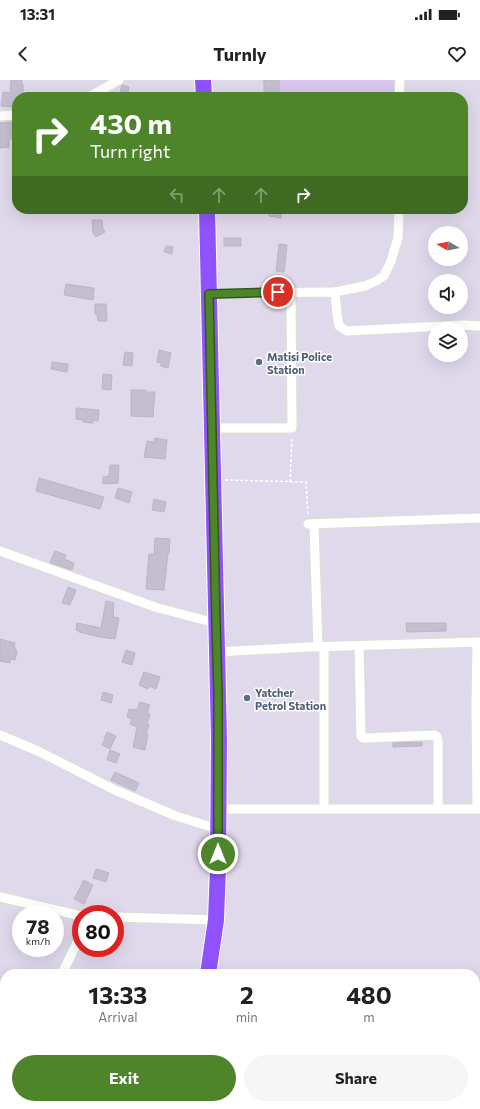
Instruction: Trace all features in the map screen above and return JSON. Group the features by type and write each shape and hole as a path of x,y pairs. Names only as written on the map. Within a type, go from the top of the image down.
{"highway":[{"path":"203,80 204,92"},
{"path":"207,214 218,701 216,920 209,969"}],"street":[{"path":"97,92 120,80"},
{"path":"399,92 400,80"},
{"path":"0,116 12,116"},
{"path":"209,294 335,292 365,286 384,276 398,238 399,214"},
{"path":"212,428 292,428 291,292"},
{"path":"335,292 339,326 347,331 463,325 480,326"},
{"path":"324,809 321,647 311,524 480,518"},
{"path":"0,551 158,608 216,623"},
{"path":"217,652 479,642 476,705 479,809 218,809"},
{"path":"359,646 361,736 366,738 435,735 438,741 438,809"},
{"path":"0,735 38,751 115,790 176,816 218,829"},
{"path":"0,897 72,914"},
{"path":"124,917 216,920"},
{"path":"64,969 72,953"}],"path":[{"path":"290,482 292,428"},
{"path":"213,480 306,482 311,524"}],"shaded area":[{"path":"262,80 397,80 396,92 266,92"}],"building":[{"path":"11,80 22,80 21,84 23,84 23,92 12,92 12,107 1,106 3,92 10,93"},
{"path":"264,80 279,80 279,92 264,92"},
{"path":"122,85 129,87 128,92 120,92"},
{"path":"12,122 12,139 9,139 9,147 0,148 0,123"},
{"path":"269,214 281,214 281,218 269,216"},
{"path":"92,220 102,220 103,229 105,232 96,237 93,233"},
{"path":"224,238 241,238 241,246 224,246"},
{"path":"279,244 287,245 284,272 276,271"},
{"path":"166,246 173,247 172,254 164,252"},
{"path":"66,284 94,288 93,300 64,295"},
{"path":"95,304 106,304 107,321 98,321 97,314 95,314"},
{"path":"159,350 171,353 168,368 161,366 161,363 157,362"},
{"path":"125,352 133,353 132,366 123,365"},
{"path":"52,362 68,364 67,372 51,369"},
{"path":"103,374 112,375 111,390 102,389"},
{"path":"131,390 146,390 146,392 155,392 153,417 131,416"},
{"path":"76,408 99,410 98,421 93,420 93,423 83,422 83,420 76,419"},
{"path":"155,438 167,440 165,459 144,457 147,441 154,442"},
{"path":"110,465 119,465 118,483 103,484 103,477 109,476"},
{"path":"39,478 104,497 100,509 36,491"},
{"path":"118,488 132,492 129,503 115,498"},
{"path":"154,499 166,502 164,512 152,510"},
{"path":"155,538 170,539 164,590 146,589 149,554 154,554"},
{"path":"55,551 66,555 64,559 74,563 72,570 50,563"},
{"path":"68,587 76,590 70,605 62,603"},
{"path":"106,601 114,603 113,617 119,618 115,639 100,637 76,630 77,623 101,628"},
{"path":"406,623 446,623 446,631 407,632"},
{"path":"0,639 15,643 14,648 16,648 15,650 17,651 15,660 11,659 10,663 0,661"},
{"path":"126,650 135,653 132,665 122,662"},
{"path":"144,672 160,677 156,689 149,686 148,689 139,685"},
{"path":"103,692 113,695 111,703 101,700"},
{"path":"140,702 150,705 147,713 150,714 147,724 149,725 146,734 148,734 145,750 133,747 137,727 130,724 132,719 127,717 129,709 137,710"},
{"path":"107,732 116,736 110,749 102,745"},
{"path":"422,742 422,746 393,747 393,743"},
{"path":"110,750 120,754 116,763 107,760"},
{"path":"115,772 139,783 135,791 111,780"},
{"path":"96,869 109,873 106,882 93,878"},
{"path":"84,880 93,885 84,904 74,899"}],"place":[{"name":"Matisi Police Station","path":"259,362"},
{"name":"Yatcher Petrol Station","path":"247,698"}],"route":[{"path":"218,854 218,694 209,294 278,292"}]}
